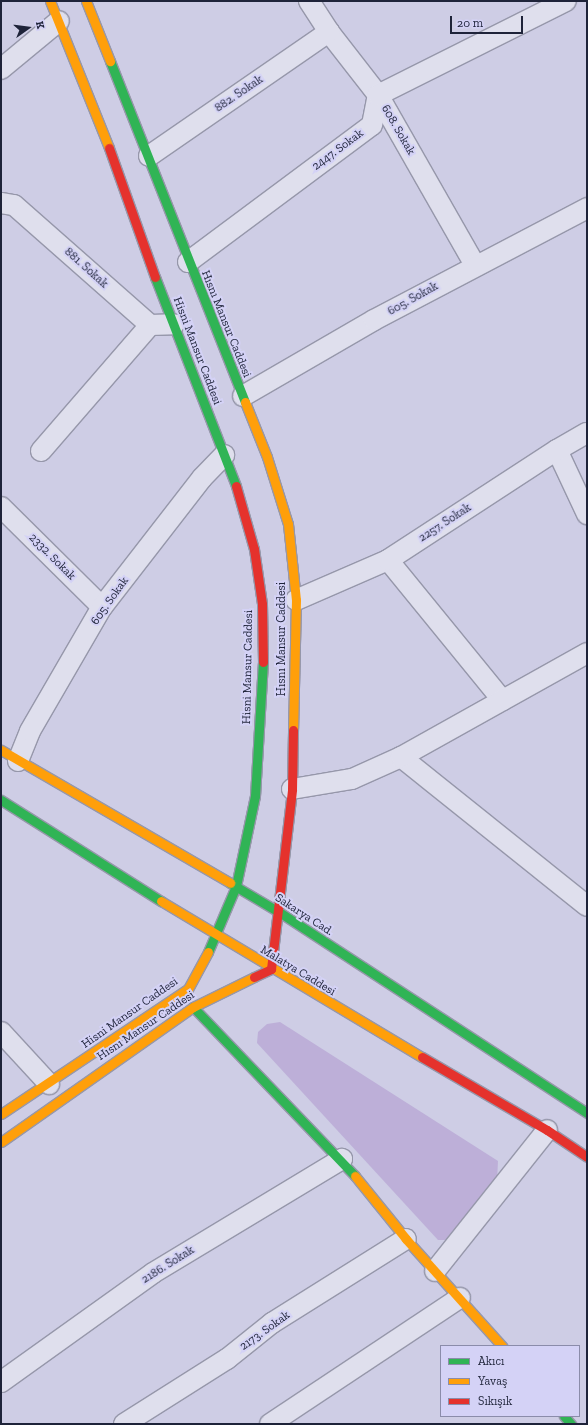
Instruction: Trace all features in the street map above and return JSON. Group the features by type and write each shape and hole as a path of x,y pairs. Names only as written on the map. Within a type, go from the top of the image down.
{"main road":[{"name":"Hisni Mansur Caddesi","path":"1,1114 49,1084 188,989 216,936 236,886 255,796 263,670 262,604 254,549 240,496 174,324 101,124 50,1"},
{"name":"Hısnı Mansur Caddesi","path":"1,1142 193,1007 271,969 279,912 292,789 296,600 288,524 266,457 243,396 188,262 149,156 86,1"},
{"name":"Sakarya Cad.","path":"1,750 279,912 587,1113"},
{"name":"Malatya Caddesi","path":"1,800 216,936 547,1130 587,1157"},
{"path":"193,1007 342,1159 406,1239 501,1345"}],"street":[{"name":"608. Sokak","path":"310,1 329,32 378,95 475,265"},
{"path":"378,95 566,1"},
{"path":"1,70 59,21"},
{"name":"882. Sokak","path":"149,156 329,32"},
{"name":"2447. Sokak","path":"188,262 372,125 378,95"},
{"name":"881. Sokak","path":"1,202 14,204 150,325"},
{"name":"605. Sokak","path":"243,396 475,265 587,208"},
{"path":"41,451 150,325 174,324"},
{"name":"2257. Sokak","path":"296,600 388,560 557,450 587,433"},
{"path":"557,450 587,514"},
{"name":"605. Sokak","path":"18,761 30,731 102,608 202,478 224,455"},
{"name":"2332. Sokak","path":"1,507 102,608"},
{"path":"388,560 502,700"},
{"path":"292,789 352,779 401,757 587,653"},
{"path":"401,757 587,906"},
{"path":"1,1032 49,1084"},
{"path":"435,1271 547,1130"},
{"name":"2186. Sokak","path":"1,1382 153,1273 342,1159"},
{"name":"2173. Sokak","path":"124,1424 227,1359 272,1323 406,1239"},
{"path":"270,1424 460,1298"}],"shaded area":[{"path":"280,1022 498,1161 497,1181 452,1240 438,1240 257,1043 258,1032 267,1024"}],"traffic: fast":[{"path":"110,61 245,402"},
{"path":"155,277 236,486"},
{"path":"208,952 236,886 255,796 263,662"},
{"path":"1,800 161,901"},
{"path":"230,883 279,912 587,1113"},
{"path":"193,1007 355,1176"},
{"path":"565,1417 571,1424"}],"traffic: slow":[{"path":"50,1 109,148"},
{"path":"86,1 110,61"},
{"path":"245,402 267,457 288,524 296,600 293,730"},
{"path":"1,750 230,883"},
{"path":"161,901 422,1057"},
{"path":"1,1114 188,989 208,952"},
{"path":"1,1142 193,1007 254,977"},
{"path":"355,1176 406,1239 501,1345"}],"traffic: jam":[{"path":"109,148 155,277"},
{"path":"236,486 254,549 262,604 263,662"},
{"path":"254,977 271,969 292,789 293,730"},
{"path":"422,1057 547,1130 587,1157"}]}
